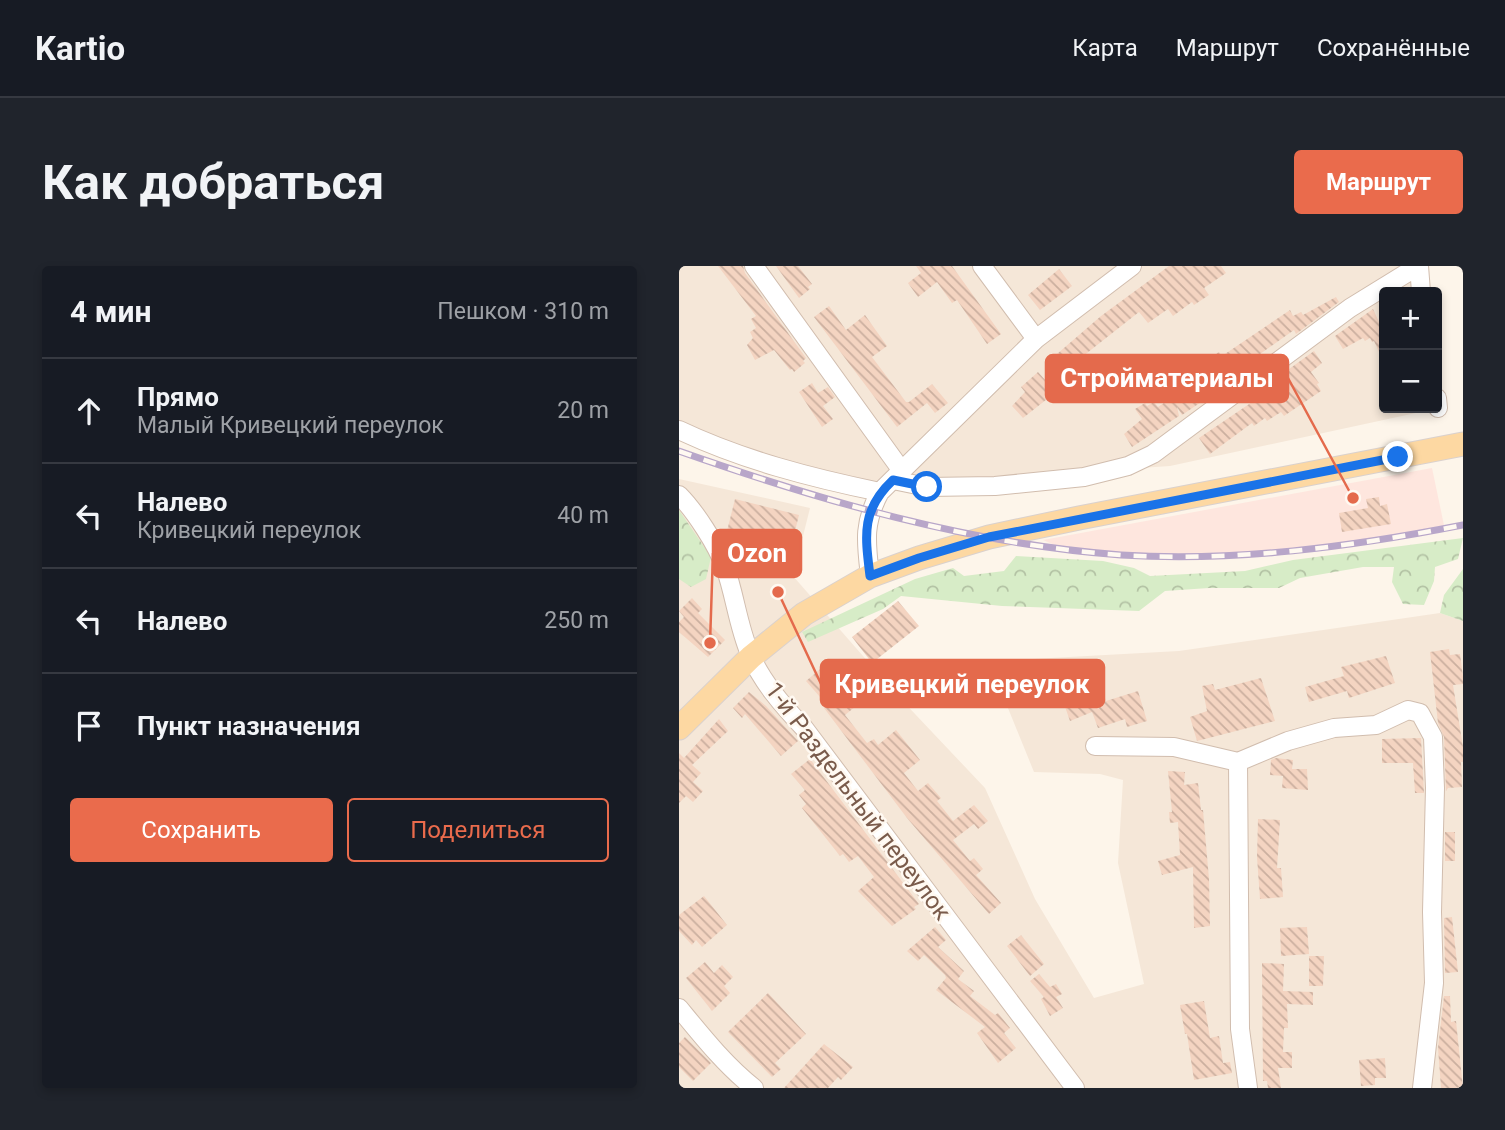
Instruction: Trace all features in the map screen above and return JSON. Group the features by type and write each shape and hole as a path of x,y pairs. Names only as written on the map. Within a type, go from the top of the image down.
{"main road":[{"path":"679,728 751,657 804,614 870,576 919,558 989,537 1463,444"}],"street":[{"path":"754,266 898,476 927,487 995,486 1084,477 1128,466 1153,454 1350,308 1418,266 1420,287"},
{"path":"982,266 1036,339"},
{"path":"870,576 866,525 880,492 1036,339 1132,266"},
{"path":"679,430 710,444 828,482 880,492"},
{"name":"1-й Раздельный переулок","path":"679,495 703,527 725,565 751,657 778,701 804,728 1075,1088"},
{"path":"1095,746 1174,747 1238,762 1288,741 1334,728 1376,725 1408,710 1420,713 1433,737 1435,788 1432,912 1434,983 1422,1088"},
{"path":"1238,762 1240,1029 1248,1088"},
{"path":"679,1008 738,1075 754,1088"}],"shaded area":[{"path":"679,266 1427,266 1429,287 1379,287 1379,413 1416,413 1170,466 894,485 845,478 733,447 679,423"},
{"path":"1432,468 1445,530 1411,537 1313,551 1224,556 1149,555 1059,547 1043,540"},
{"path":"679,479 810,508 793,576 898,696 985,788 1035,899 1094,998 1144,984 1118,863 1123,780 1100,774 1034,772 999,686 1032,659 1179,651 1440,613 1463,621 1463,1088 679,1088"}],"green space":[{"path":"679,510 711,557 706,579 691,587 679,579"},
{"path":"1463,538 1458,559 1435,567 1434,581 1424,605 1403,604 1392,582 1394,567 1363,567 1300,578 1279,588 1165,591 1139,611 1002,606 901,596 883,609 808,642 802,632 915,579 953,568 964,576 1004,571 1016,556 1103,561 1134,568 1150,576 1245,571 1293,560"},
{"path":"1463,569 1463,621 1440,613 1444,595"}],"building":[{"path":"718,266 743,266 745,273 806,358 803,361 805,363 794,372 774,350 755,360 747,345 753,338 750,332 756,328 751,319 756,316"},
{"path":"776,266 798,266 812,284 808,287 810,289 799,298"},
{"path":"916,266 952,266 1001,334 987,344 957,300 952,303 937,282 918,297 908,283 921,273"},
{"path":"1169,266 1221,266 1226,273 1204,288 1209,295 1194,305 1192,302 1173,316 1168,309 1148,323 1139,312 1068,368 1057,354 1101,316"},
{"path":"1059,269 1072,286 1040,310 1028,295"},
{"path":"1336,297 1339,302 1296,334 1294,330 1253,359 1256,363 1228,384 1182,415 1177,407 1179,416 1132,447 1124,434 1142,419 1135,409 1145,403 1147,406 1154,402 1158,407 1192,384 1188,380 1213,362 1210,358 1219,352 1222,356 1290,310 1293,316 1301,312 1303,315"},
{"path":"829,306 846,330 865,315 887,346 872,357 906,402 932,384 948,403 935,413 927,403 897,427 814,317"},
{"path":"1373,309 1379,322 1379,352 1370,338 1365,341 1363,338 1343,349 1335,336"},
{"path":"1314,351 1322,363 1311,372 1321,391 1284,416 1281,412 1254,426 1252,423 1210,454 1199,438 1289,377 1285,372"},
{"path":"1038,372 1056,392 1023,418 1012,406 1025,392 1021,387"},
{"path":"812,383 818,393 828,387 835,397 823,406 833,419 822,427 799,392"},
{"path":"1379,497 1380,506 1387,504 1391,524 1342,532 1339,513 1368,508 1366,499"},
{"path":"735,499 799,515 790,551 726,535"},
{"path":"692,598 702,609 698,613 725,640 708,657 679,632 679,622 684,617 679,611"},
{"path":"898,601 919,626 872,663 852,637"},
{"path":"1449,649 1450,655 1460,654 1463,677 1463,684 1453,685 1463,762 1462,787 1448,788 1446,791 1444,737 1438,723 1430,652"},
{"path":"1386,656 1395,683 1349,698 1347,691 1309,702 1305,687 1344,676 1341,667"},
{"path":"825,665 844,687 861,672 877,689 845,715 867,743 874,739 878,745 896,730 920,760 904,773 918,791 928,783 941,798 937,801 953,821 974,805 988,821 978,829 974,824 953,840 970,861 974,858 983,869 976,875 1001,903 989,914 907,818 824,708 827,705 806,681"},
{"path":"1261,678 1275,721 1197,741 1190,717 1207,711 1202,686 1213,684 1215,690"},
{"path":"1092,690 1094,695 1103,693 1106,701 1138,691 1147,721 1127,727 1125,719 1098,728 1092,712 1070,721 1063,701"},
{"path":"749,692 766,706 798,741 781,756 745,714 742,718 733,708"},
{"path":"719,719 728,731 692,765 701,773 693,782 703,791 693,802 686,796 679,803 679,753 684,758"},
{"path":"1421,738 1424,793 1415,793 1413,763 1382,763 1382,739"},
{"path":"810,759 919,904 892,926 858,891 874,877 858,856 849,862 843,854 840,856 802,808 806,804 799,795 805,790 791,774"},
{"path":"1271,760 1293,760 1292,769 1307,769 1308,790 1282,788 1283,776 1270,775"},
{"path":"1168,771 1185,772 1184,785 1198,783 1209,879 1210,926 1194,928 1193,867 1162,875 1158,861 1180,855 1178,822 1170,823 1169,812 1172,812"},
{"path":"1258,819 1280,820 1277,868 1281,868 1283,897 1260,899"},
{"path":"1445,832 1455,832 1455,861 1445,861"},
{"path":"704,896 727,925 702,947 696,940 692,945 679,931 679,915"},
{"path":"1452,917 1458,972 1445,973 1444,918"},
{"path":"935,927 946,940 938,947 964,971 958,979 974,991 970,996 995,1015 998,1013 1010,1028 1004,1033 1016,1048 998,1063 977,1033 985,1027 936,990 946,978 945,975 924,955 918,961 907,951"},
{"path":"1307,927 1309,954 1281,956 1280,928"},
{"path":"1021,935 1044,964 1030,976 1007,946"},
{"path":"1309,956 1324,956 1323,986 1309,986"},
{"path":"705,962 714,973 722,965 733,977 724,986 730,993 712,1011 686,978"},
{"path":"1262,963 1284,964 1283,991 1313,992 1313,1005 1287,1004 1288,1028 1284,1028 1283,1052 1292,1052 1292,1068 1278,1068 1281,1088 1268,1088 1267,1081 1263,1081"},
{"path":"1039,974 1050,987 1056,984 1062,994 1056,997 1063,1008 1050,1016 1041,999 1044,997 1030,981"},
{"path":"768,993 806,1034 775,1063 781,1069 772,1077 728,1032"},
{"path":"1444,996 1450,996 1451,1022 1456,1021 1463,1088 1441,1088 1438,1048"},
{"path":"1204,1001 1210,1038 1219,1036 1223,1063 1230,1062 1232,1073 1194,1080 1180,1005"},
{"path":"685,1037 711,1063 693,1081 679,1067 679,1043"},
{"path":"824,1044 853,1067 841,1080 838,1077 828,1088 784,1088"},
{"path":"1385,1058 1386,1078 1375,1078 1375,1085 1361,1086 1359,1060"}],"railway":[{"path":"679,451 787,487 897,518 1008,541 1121,555 1164,557 1293,551 1463,525"}],"place":[{"name":"Стройматериалы","path":"1353,498"},
{"name":"Кривецкий переулок","path":"778,592"},
{"name":"Ozon","path":"710,643"}],"route":[{"path":"927,487 893,480 880,492 866,525 870,576 989,537 1398,457"}]}
